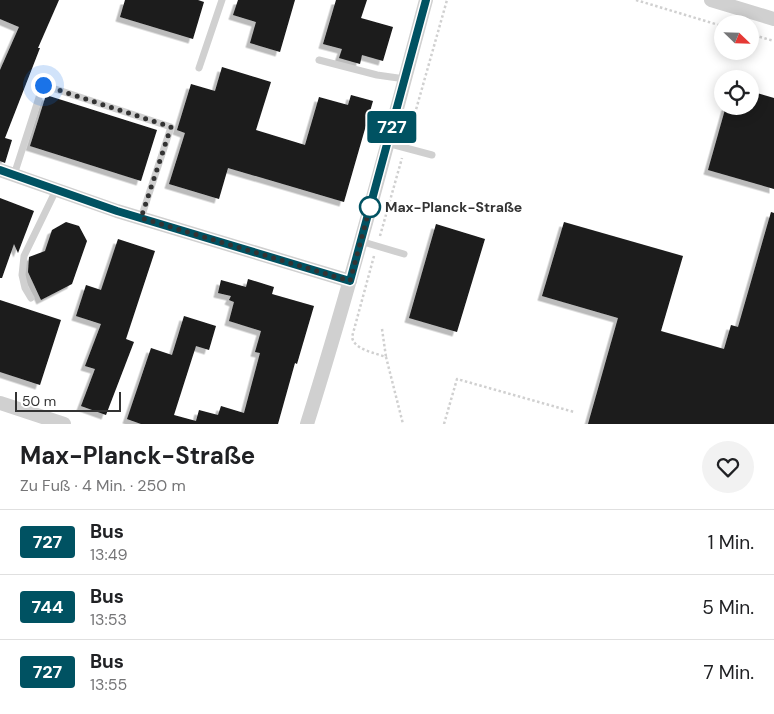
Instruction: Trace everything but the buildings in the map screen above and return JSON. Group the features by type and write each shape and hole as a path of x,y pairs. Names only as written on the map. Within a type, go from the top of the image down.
{"street":[{"path":"307,424 350,281 426,0"},
{"path":"711,0 774,20"},
{"path":"0,170 141,218 350,281"},
{"path":"0,403 64,424"}],"lane":[{"path":"199,68 222,0"},
{"path":"320,60 377,75 405,79"},
{"path":"14,175 43,85 171,127 141,218"},
{"path":"387,143 432,155"},
{"path":"31,298 25,288 22,275 24,256 56,190"},
{"path":"360,241 404,254"}],"path":[{"path":"386,357 357,346 352,342 352,337 447,0"},
{"path":"636,0 714,24"},
{"path":"759,37 774,41"},
{"path":"382,329 386,357 402,424"},
{"path":"444,424 457,379 574,412"}],"bus line":[{"name":"727","path":"0,170 117,211 350,281 426,0"}],"place":[{"name":"Max-Planck-Straße","path":"370,207"}],"route":[{"path":"43,85 171,127 141,218 350,281 371,203 370,207"}]}
